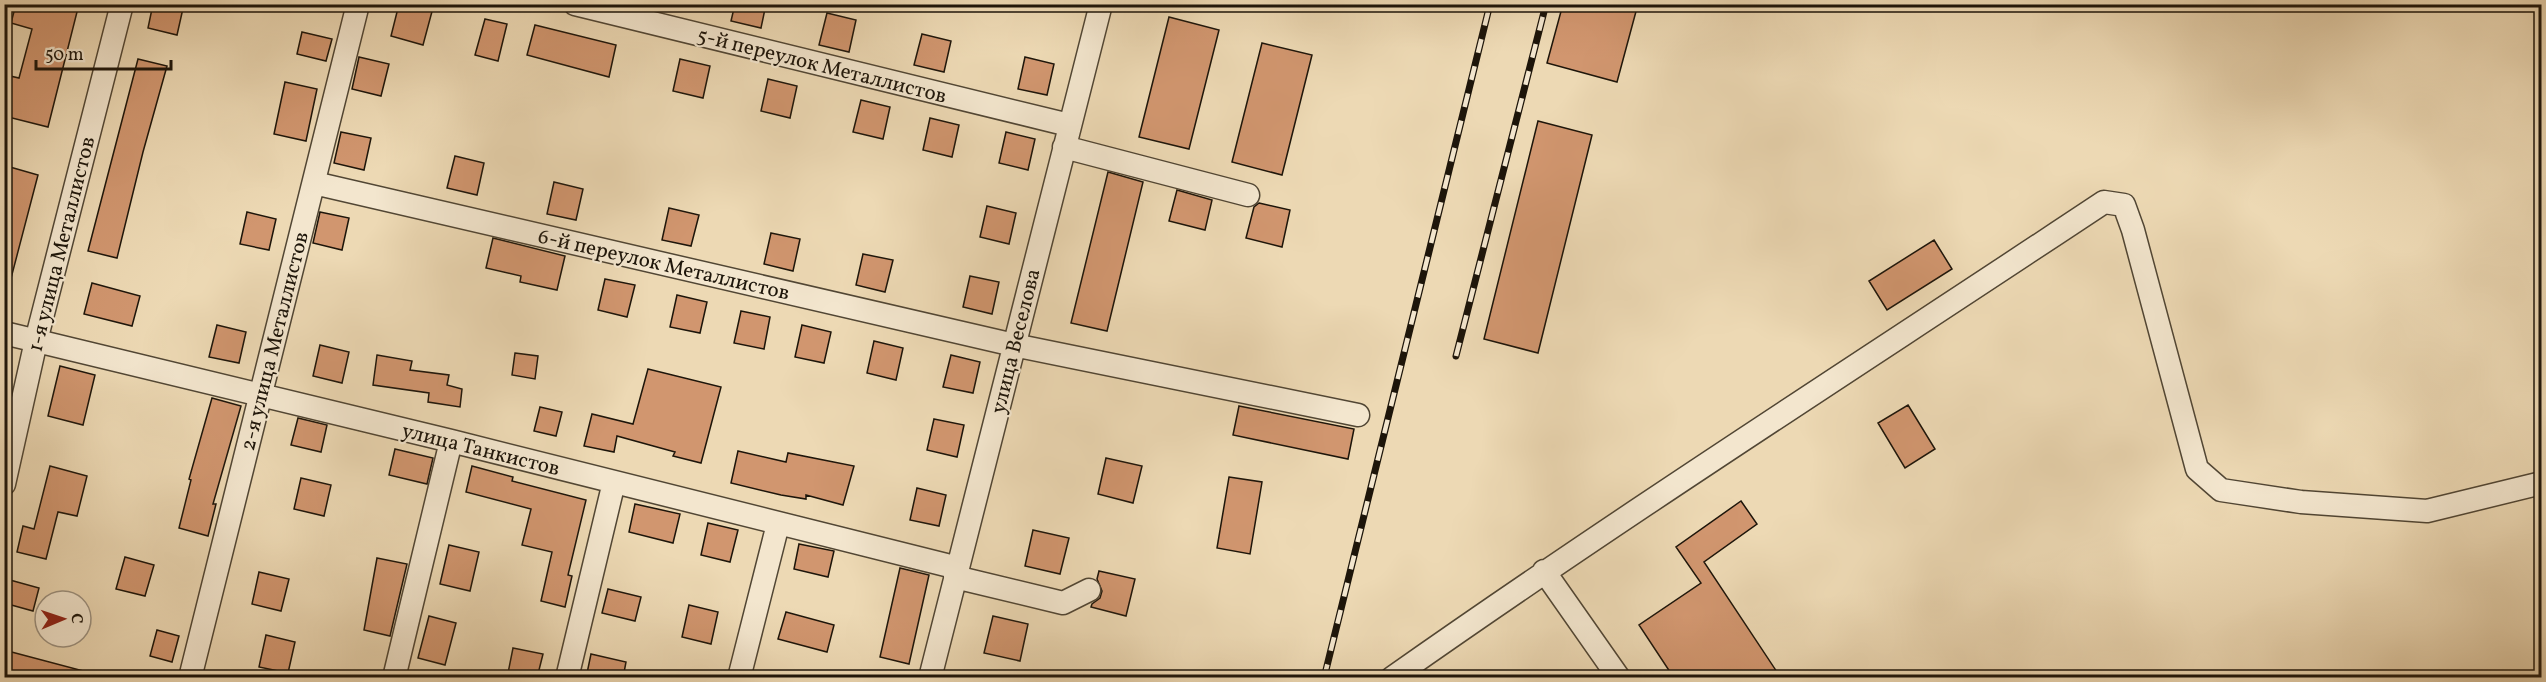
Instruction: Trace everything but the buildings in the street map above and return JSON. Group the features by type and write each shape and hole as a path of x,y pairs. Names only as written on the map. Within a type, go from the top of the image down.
{"street":[{"name":"1-я улица Металлистов","path":"4,484 36,341 122,4"},
{"name":"2-я улица Металлистов","path":"190,678 358,4"},
{"name":"5-й переулок Металлистов","path":"575,4 1069,125"},
{"name":"улица Веселова","path":"930,678 1101,4"},
{"path":"1064,147 1248,195"},
{"name":"6-й переулок Металлистов","path":"314,183 1014,345 1358,415"},
{"path":"1392,678 1544,571 2104,202 2124,205 2197,470 2221,490 2301,502 2427,511 2541,483"},
{"name":"улица Танкистов","path":"4,333 614,482 778,524 1063,603 1089,590"},
{"path":"394,678 451,441"},
{"path":"567,678 614,482"},
{"path":"740,678 778,524"},
{"path":"1544,571 1619,678"}],"railway":[{"path":"1324,678 1490,4"},
{"path":"1456,356 1546,4"}]}
